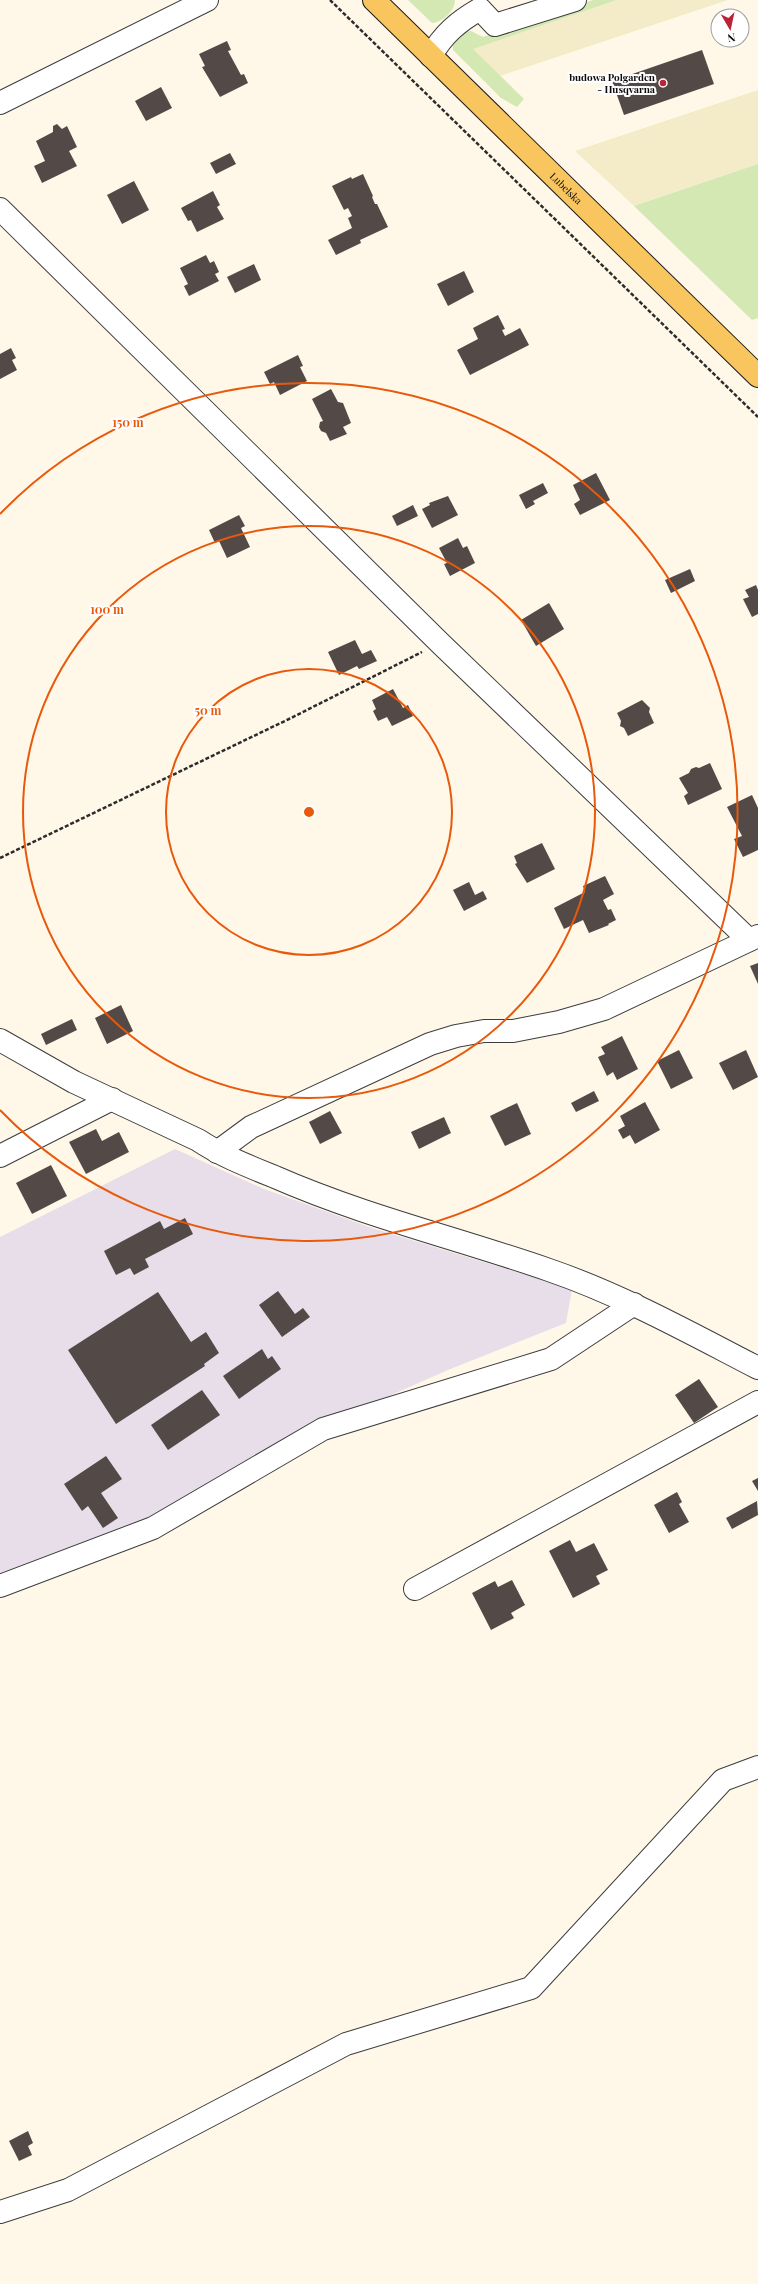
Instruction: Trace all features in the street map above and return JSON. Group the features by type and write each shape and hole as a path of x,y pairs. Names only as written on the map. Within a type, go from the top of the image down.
{"main road":[{"name":"Lubelska","path":"374,0 758,376"}],"street":[{"path":"0,103 207,0"},
{"path":"431,56 439,42 458,22 480,9 495,25 575,0"},
{"path":"0,209 440,644 754,938 604,1009 559,1022 513,1031 484,1032 463,1035 430,1044 251,1127 217,1152"},
{"path":"0,1040 74,1082 112,1098 198,1140 217,1152 308,1192 386,1220 549,1270 634,1304 758,1368"},
{"path":"0,1156 112,1098"},
{"path":"0,1586 153,1528 323,1429 552,1359 634,1304"},
{"path":"416,1589 758,1402"},
{"path":"0,2212 68,2190 346,2044 531,1988 722,1780 758,1767"}],"path":[{"path":"330,0 758,417"},
{"path":"0,858 440,644"}],"shaded area":[{"path":"617,0 728,0 500,76 472,49"},
{"path":"758,90 758,164 634,206 575,151"},
{"path":"175,1149 264,1189 372,1228 572,1289 566,1323 448,1370 312,1430 147,1525 0,1581 0,1237"}],"green space":[{"path":"408,0 455,0 453,8 448,15 440,21 432,23"},
{"path":"593,0 617,0 473,49 524,99 517,107 501,98 453,50 452,42 461,32 471,31 483,37"},
{"path":"758,164 758,318 752,320 634,206"}],"building":[{"path":"227,41 231,50 228,51 241,75 244,74 248,83 220,97 202,67 205,66 199,54"},
{"name":"budowa Polgarden - Husqvarna","path":"702,50 714,84 624,115 612,81"},
{"path":"161,87 172,108 146,121 135,101"},
{"path":"57,124 62,129 67,126 77,147 69,151 77,166 42,183 34,166 45,161 36,141 53,132 53,126"},
{"path":"230,153 236,164 216,174 210,163"},
{"path":"363,174 375,204 377,204 388,227 360,240 361,243 336,255 328,240 352,228 348,218 352,216 348,208 344,210 332,186 351,177 352,179"},
{"path":"134,181 149,210 122,224 107,195"},
{"path":"213,191 220,205 217,207 224,219 197,232 191,220 188,221 181,208"},
{"path":"206,255 210,263 214,261 219,272 215,274 219,281 189,296 184,286 188,284 180,268"},
{"path":"254,264 261,280 235,293 227,277"},
{"path":"464,271 474,292 448,306 437,284"},
{"path":"498,315 505,329 502,330 505,336 520,328 529,345 470,375 457,350 478,339 473,328"},
{"path":"11,348 16,358 12,360 17,370 0,379 0,354"},
{"path":"298,355 303,366 300,367 307,381 280,395 274,382 270,384 264,372"},
{"path":"331,389 338,402 343,403 351,423 343,427 347,434 330,441 326,433 321,431 319,427 320,422 323,421 312,399"},
{"path":"596,473 610,500 580,515 574,504 580,500 573,485"},
{"path":"543,483 548,493 533,501 535,504 526,509 519,495"},
{"path":"448,496 458,515 432,528 422,509 430,505 429,503"},
{"path":"413,505 418,516 397,526 392,516"},
{"path":"239,515 245,526 241,528 250,547 227,558 219,541 215,543 209,530"},
{"path":"458,538 463,548 467,546 475,563 450,576 444,564 447,563 439,548"},
{"path":"690,569 695,581 671,593 665,580"},
{"path":"756,585 758,590 758,614 752,617 743,599 749,597 745,590"},
{"path":"549,603 564,629 536,646 521,620"},
{"path":"355,640 362,654 371,650 377,661 359,669 357,666 339,675 328,652"},
{"path":"393,689 403,708 408,705 413,716 392,726 387,717 378,721 373,711 376,709 372,700"},
{"path":"642,700 650,708 649,712 654,723 628,736 624,728 620,726 621,721 617,713"},
{"path":"710,763 722,789 688,805 684,796 688,793 679,778 689,773 691,769 696,767 699,768"},
{"path":"752,795 758,808 758,850 743,857 734,839 742,836 727,807"},
{"path":"542,843 555,869 527,883 515,864 517,863 514,856"},
{"path":"605,876 614,894 603,900 608,910 611,909 616,920 608,924 609,925 589,933 583,920 564,929 554,908 585,892 583,886"},
{"path":"469,882 475,895 483,891 487,899 464,911 453,890"},
{"path":"758,963 758,984 750,966"},
{"path":"121,1005 133,1031 107,1044 95,1018"},
{"path":"72,1019 77,1030 46,1045 41,1034"},
{"path":"622,1036 638,1069 617,1080 613,1072 607,1076 598,1057 605,1054 601,1047"},
{"path":"679,1050 693,1078 671,1089 657,1061"},
{"path":"746,1050 758,1077 733,1090 719,1063"},
{"path":"594,1091 599,1101 576,1112 571,1103"},
{"path":"645,1102 660,1130 635,1144 630,1135 623,1139 618,1130 625,1126 620,1116"},
{"path":"517,1103 531,1134 505,1146 490,1116"},
{"path":"330,1111 342,1133 320,1144 309,1122"},
{"path":"444,1117 451,1133 419,1149 411,1132"},
{"path":"96,1129 102,1141 119,1132 129,1152 86,1174 69,1142"},
{"path":"51,1165 67,1196 32,1214 16,1183"},
{"path":"185,1218 193,1234 145,1259 149,1267 134,1275 130,1268 116,1275 104,1251 160,1221 164,1229"},
{"path":"278,1291 295,1314 303,1308 310,1317 282,1337 259,1305"},
{"path":"158,1292 191,1342 206,1332 219,1353 204,1364 205,1366 116,1424 68,1350"},
{"path":"262,1349 268,1359 272,1356 281,1369 239,1399 223,1376"},
{"path":"699,1379 718,1407 694,1423 675,1395"},
{"path":"202,1390 220,1415 168,1450 151,1425"},
{"path":"106,1456 122,1479 101,1493 118,1518 103,1528 88,1506 82,1511 64,1484"},
{"path":"758,1478 758,1491 752,1481"},
{"path":"677,1492 682,1502 679,1504 689,1522 669,1533 654,1505"},
{"path":"757,1501 758,1515 732,1529 726,1518"},
{"path":"570,1540 576,1552 594,1543 608,1570 596,1576 600,1584 573,1598 549,1551"},
{"path":"512,1580 525,1605 511,1613 514,1618 491,1630 472,1593 495,1581 498,1587"},
{"path":"28,2131 33,2143 28,2146 32,2155 19,2161 9,2141"}],"place":[{"name":"budowa Polgarden - Husqvarna","path":"663,83"}]}
